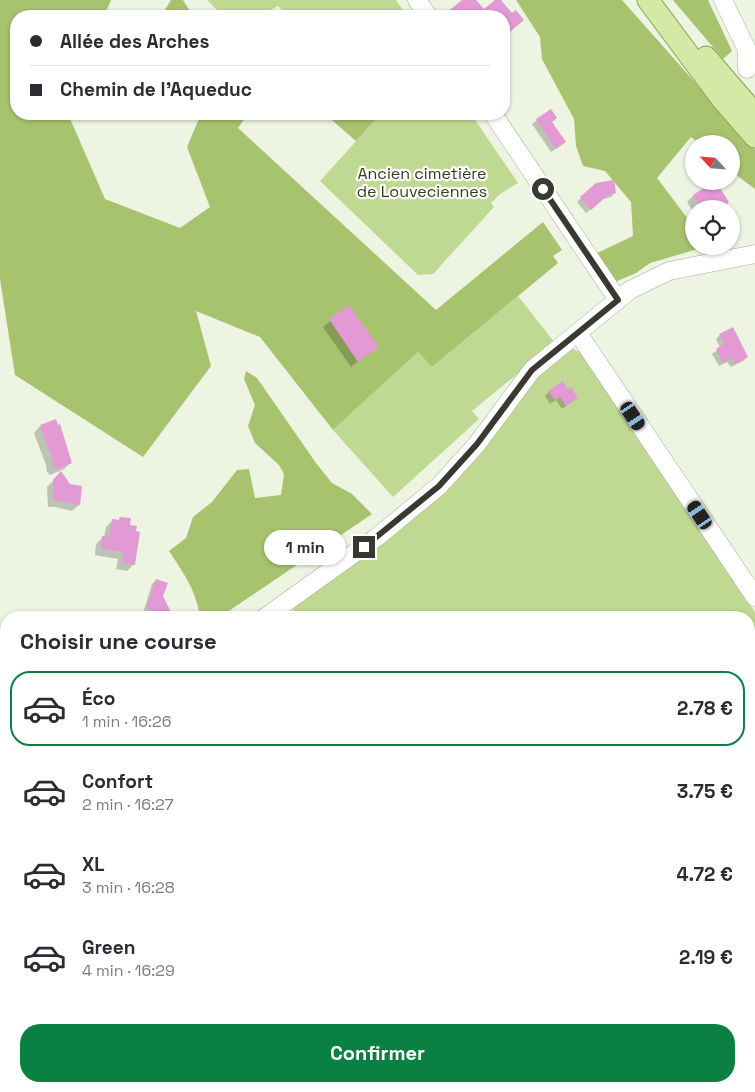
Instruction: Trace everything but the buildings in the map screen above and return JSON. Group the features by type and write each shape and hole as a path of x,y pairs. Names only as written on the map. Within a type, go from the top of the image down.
{"main road":[{"path":"648,0 725,90 755,114"},
{"path":"653,0 725,90 755,137"}],"street":[{"path":"723,0 747,50 751,71 738,74 725,90"},
{"path":"497,120 618,300"},
{"path":"274,611 377,537 439,486 477,444 532,370 630,290 669,271 755,254"},
{"path":"578,333 755,597"}],"green space":[{"path":"0,0 111,0 107,10 10,10 10,120 71,120 105,199 180,228 210,207 187,147 198,120 244,120 238,128 436,310 543,222 562,250 553,256 558,263 432,367 418,352 333,430 260,337 196,311 211,366 143,457 15,375 0,279"},
{"path":"171,0 183,0 189,10 165,10"},
{"path":"207,0 396,0 403,10 282,10 278,6 270,10 217,10"},
{"path":"516,0 622,0 755,150 755,189 740,178 740,135 685,135 685,144 657,178 685,215 685,253 650,263 636,273 615,282 593,255 633,236 631,202 605,171 583,166 576,146 574,119 542,59 540,37"},
{"path":"673,0 708,0 732,51 723,59"},
{"path":"332,120 375,120 356,141"},
{"name":"Ancien cimetière de Louveciennes","path":"375,120 475,120 518,183 500,194 491,203 494,207 433,274 418,275 320,181"},
{"path":"518,296 555,343 472,411 479,419 393,497 333,430 418,352 432,367"},
{"path":"570,348 581,352 754,611 293,611 295,605 374,548 533,379"},
{"path":"246,371 257,378 332,483 352,494 372,514 229,611 199,611 192,590 169,551 186,538 193,517 212,502 237,470 249,469 255,498 281,495 284,474 279,465 255,443 248,426 255,405 244,379"}],"route":[{"path":"364,547 439,486 477,444 532,370 618,300 543,189"}]}
